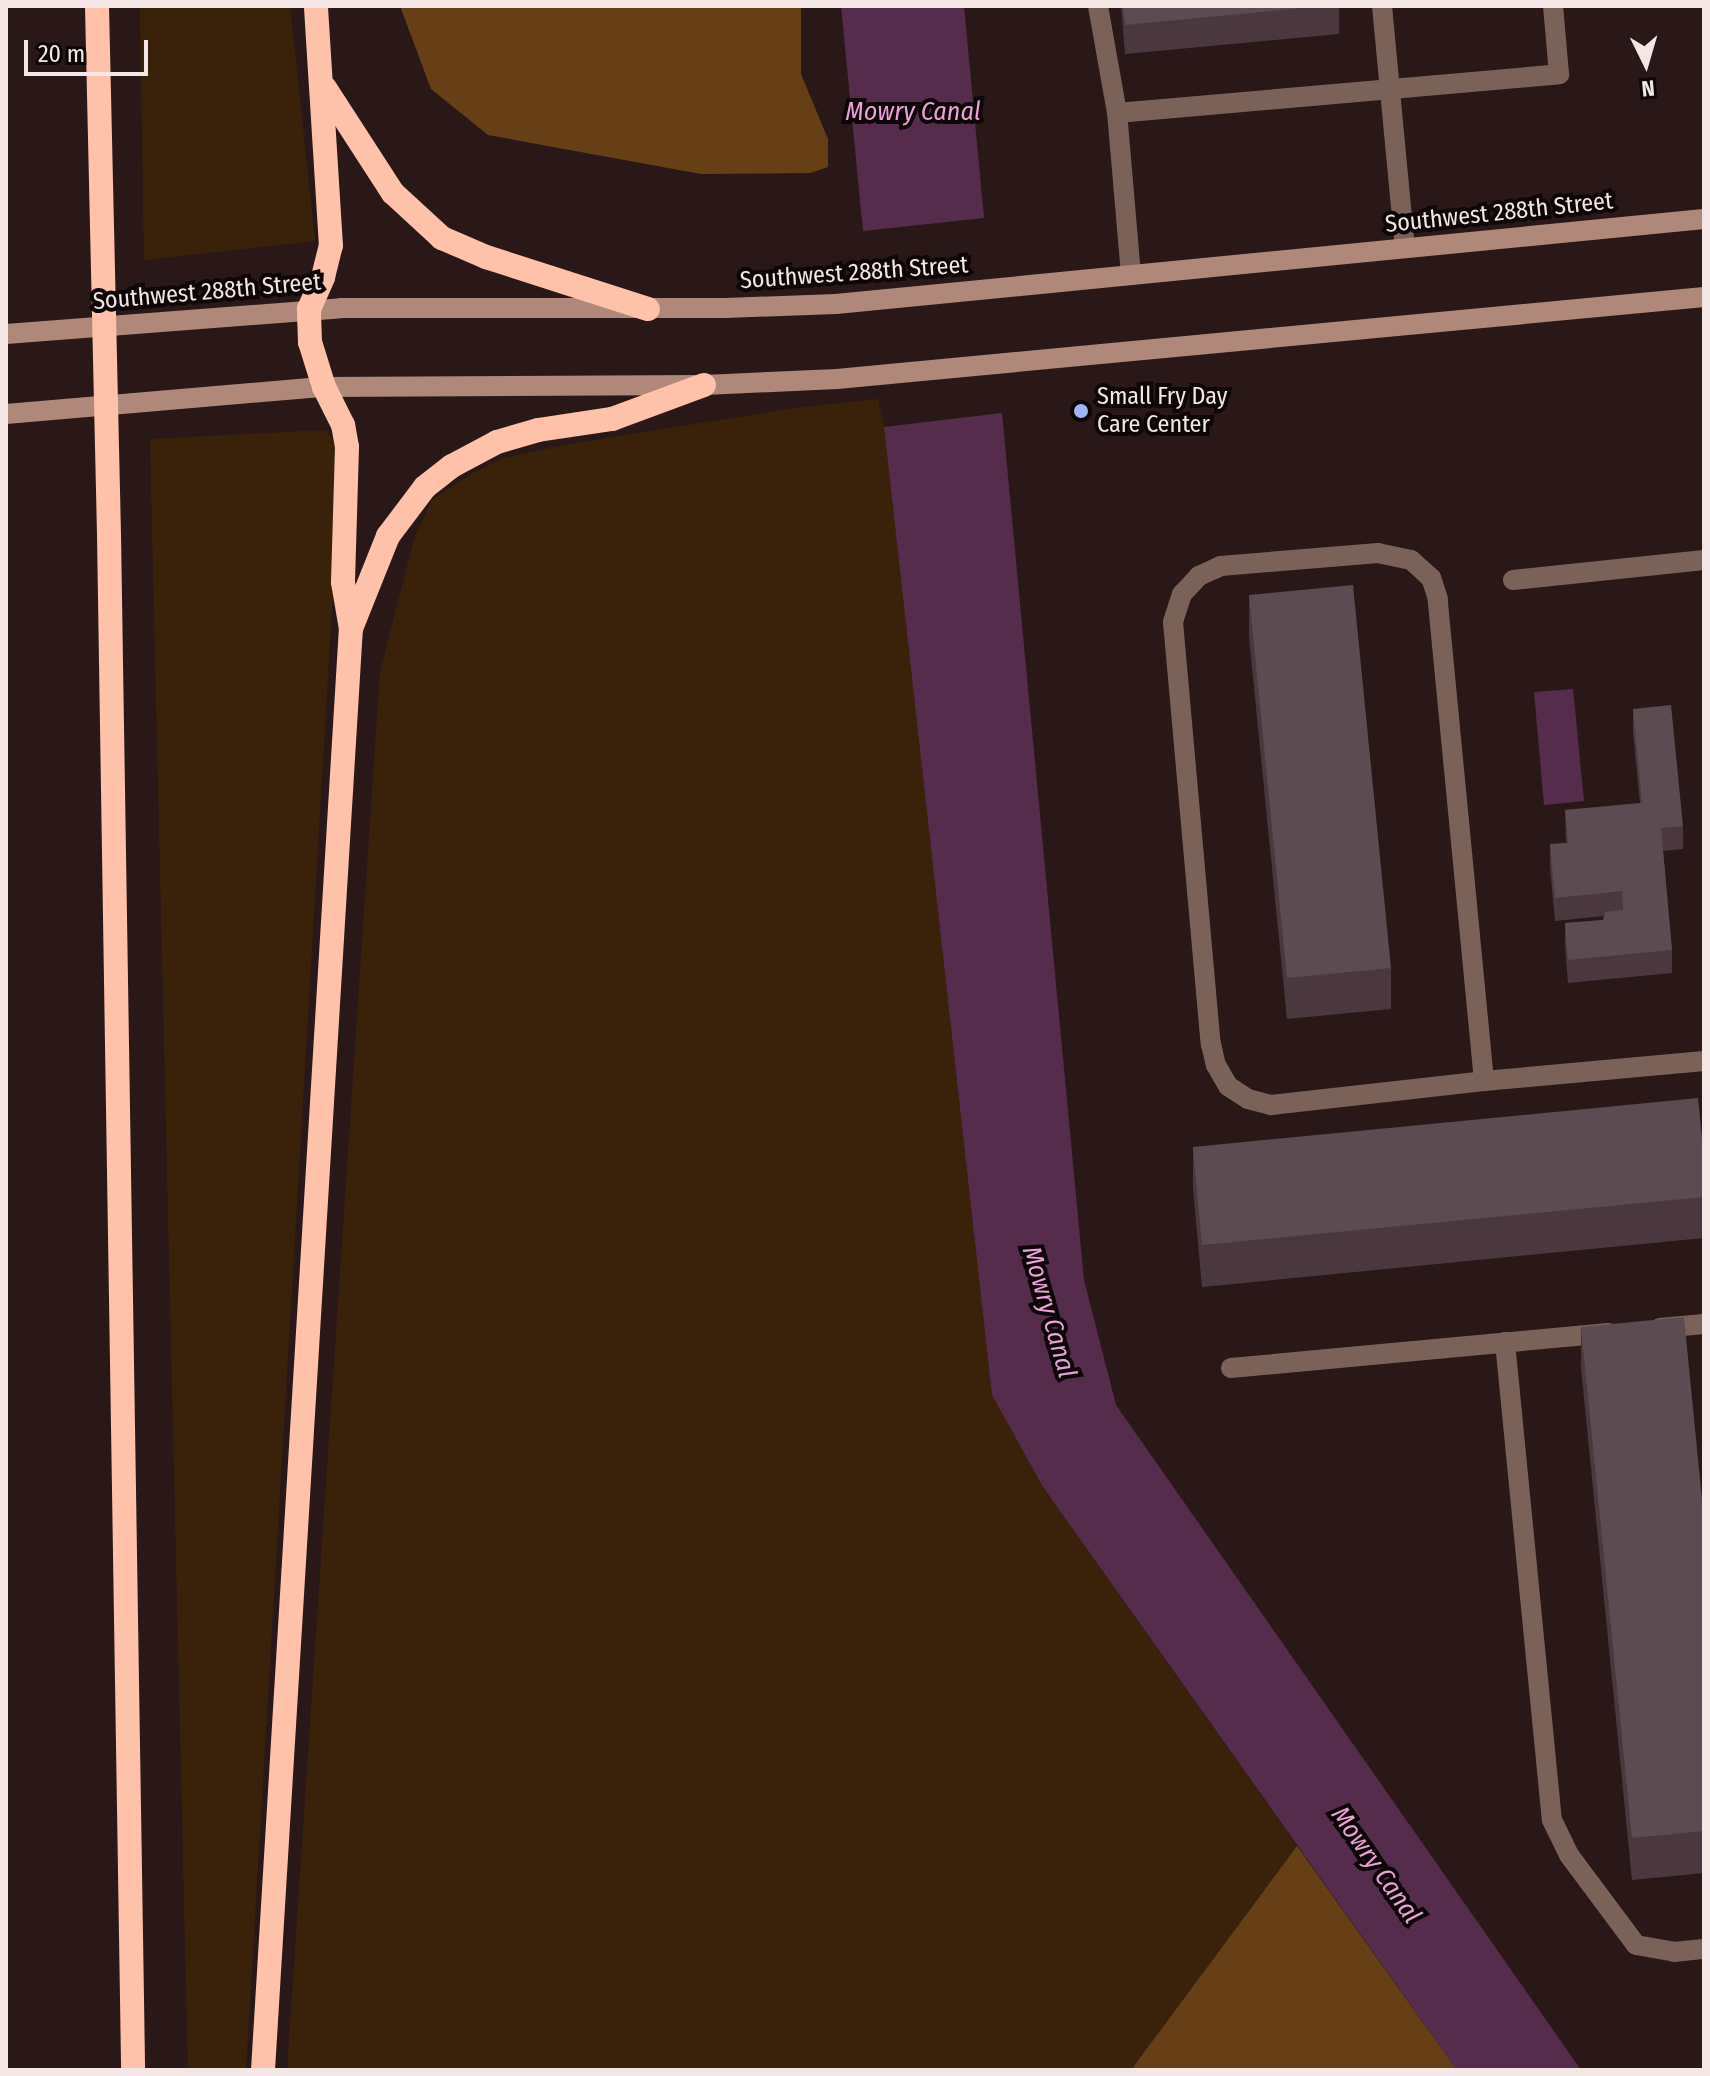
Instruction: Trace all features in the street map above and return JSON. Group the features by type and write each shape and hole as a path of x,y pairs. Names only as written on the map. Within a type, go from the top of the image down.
{"highway":[{"path":"97,6 109,535 133,2070"},
{"path":"263,2070 351,629 343,582 347,447 343,425 324,387 310,342 309,309 323,277 331,246 316,6"},
{"path":"323,84 393,193 442,238 486,257 648,309"},
{"path":"351,629 388,536 425,487 452,466 497,442 538,430 612,419 704,385"}],"main road":[{"name":"Southwest 288th Street","path":"6,334 309,309 648,309 836,304 1704,219"},
{"path":"6,414 324,387 704,385 853,378 1704,297"}],"lane":[{"path":"1098,6 1117,113 1131,275"},
{"path":"1382,6 1405,248"},
{"path":"1117,113 1559,74 1553,6"},
{"path":"1484,1081 1438,599 1431,578 1411,560 1378,553 1221,566 1199,576 1182,594 1173,622 1211,1044 1216,1065 1228,1086 1248,1099 1271,1105 1704,1061"},
{"path":"1513,580 1704,560"},
{"path":"1231,1368 1704,1324"},
{"path":"1505,1342 1552,1820 1569,1855 1636,1945 1674,1952 1704,1949"}],"shaded area":[{"path":"140,6 290,6 315,241 144,260"},
{"path":"400,6 801,6 801,74 828,139 828,167 810,173 701,174 488,135 431,89"},
{"path":"878,399 884,427 992,1395 1043,1487 1297,1846 1131,2070 287,2070 380,672 414,539 432,500 471,474 504,458 569,444 802,407"},
{"path":"326,430 341,454 246,2070 188,2070 150,439"},
{"path":"1297,1846 1457,2070 1131,2070"}],"water":[{"name":"Mowry Canal","path":"841,6 964,6 984,218 863,231"},
{"path":"1002,413 1084,1280 1116,1405 1581,2070 1457,2070 1043,1487 992,1395 884,427"},
{"path":"1573,689 1584,801 1544,805 1534,692"}],"building":[{"path":"1123,6 1323,6 1125,25"},
{"path":"1353,585 1391,968 1287,978 1249,595"},
{"path":"1671,705 1683,826 1661,828 1672,950 1568,960 1565,923 1603,920 1605,912 1623,910 1622,891 1555,898 1550,844 1568,843 1565,810 1642,803 1633,709"},
{"path":"1698,1098 1704,1197 1202,1245 1193,1147"},
{"path":"1684,1317 1704,1520 1704,1831 1632,1838 1581,1327"}],"place":[{"name":"Small Fry Day Care Center","path":"1081,411"}]}
